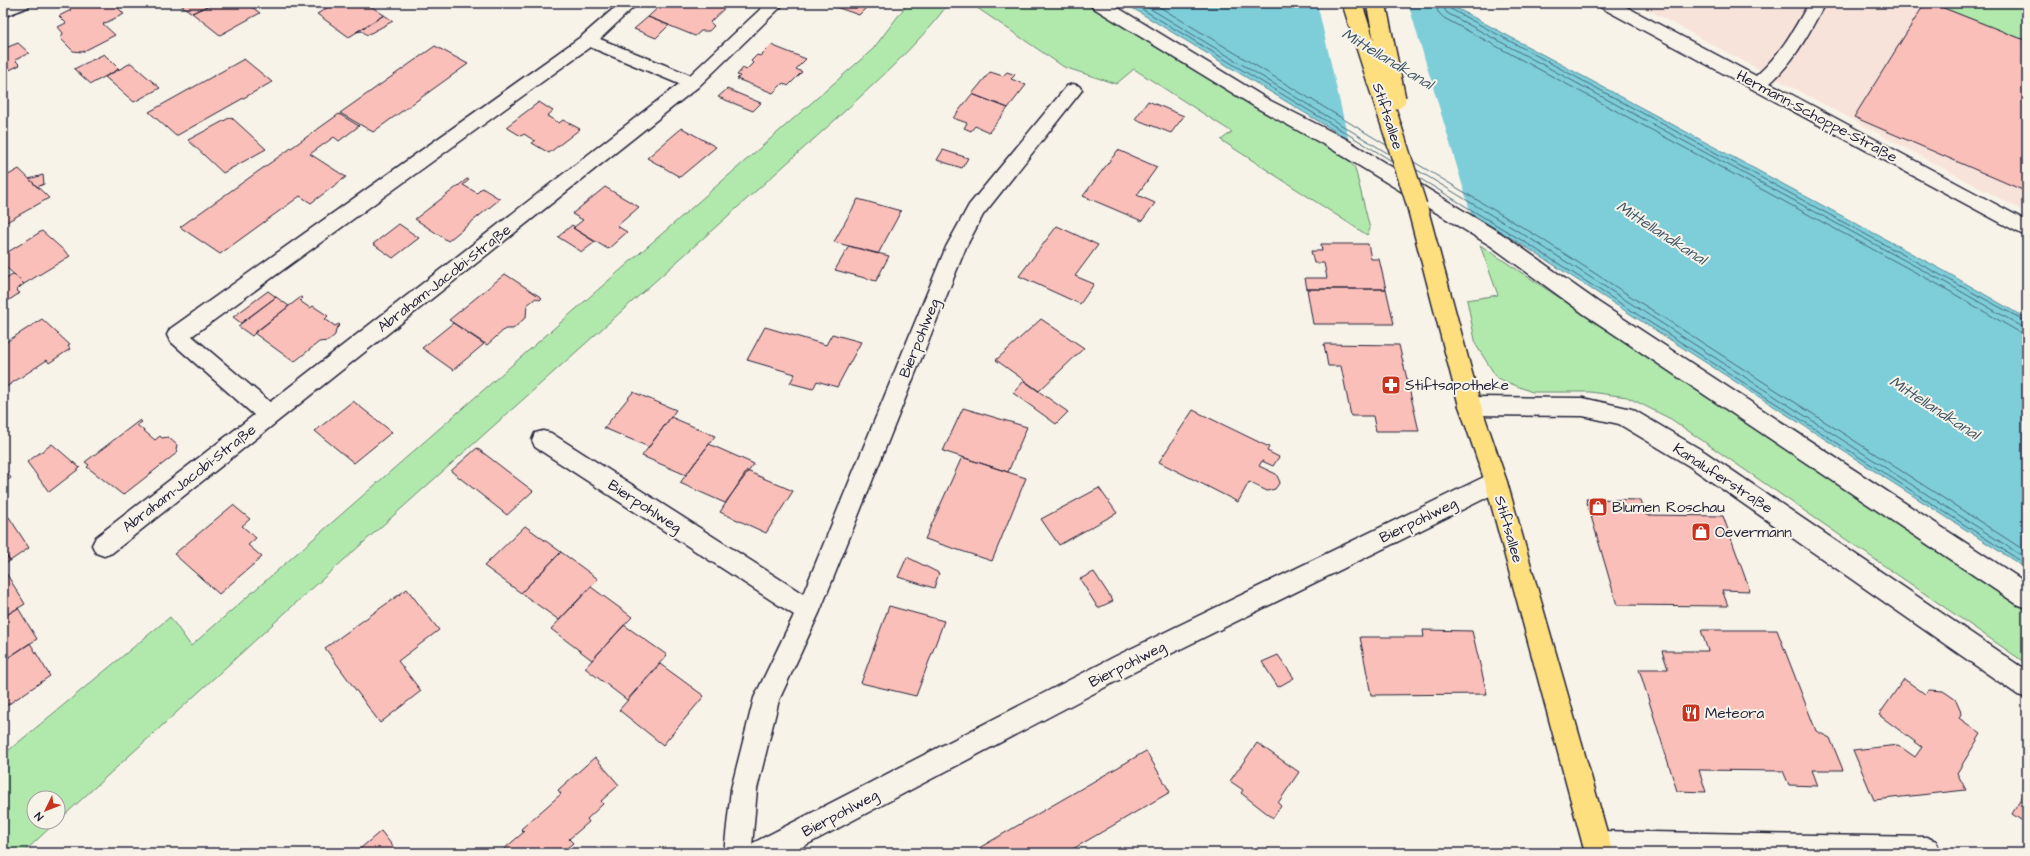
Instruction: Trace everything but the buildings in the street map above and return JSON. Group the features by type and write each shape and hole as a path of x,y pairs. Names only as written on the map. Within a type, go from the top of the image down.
{"main road":[{"name":"Stiftsallee","path":"1352,3 1417,206 1470,406 1496,482 1598,849"},
{"name":"Stiftsallee","path":"1376,3 1417,206"}],"street":[{"path":"269,415 177,335 588,40 630,3"},
{"name":"Abraham-Jacobi-Straße","path":"104,545 692,83 776,3"},
{"path":"1098,3 1263,104 1337,143 1498,242 1591,308 2027,597"},
{"name":"Hermann-Schoppe-Straße","path":"1606,3 2027,230"},
{"path":"1758,84 1777,66 1794,45 1817,3"},
{"path":"588,40 692,83"},
{"name":"Bierpohlweg","path":"738,853 744,789 767,698 808,611 956,247 976,210 1073,90"},
{"name":"Kanaluferstraße","path":"1470,406 1582,407 1624,416 1697,458 2027,686"},
{"name":"Bierpohlweg","path":"543,440 808,611"},
{"name":"Bierpohlweg","path":"763,853 1125,664 1496,482"},
{"path":"1598,849 1926,851"}],"shaded area":[{"path":"1635,3 2027,3 2027,213"}],"green space":[{"path":"908,3 949,3 909,50 834,121 297,602 66,814 66,790 26,790 26,830 47,830 23,853 3,853 3,755 170,617 191,646 873,49"},
{"path":"970,3 1090,3 1347,158 1355,168 1370,229 1367,235 1221,140 1232,132 1134,69 1116,84 1064,67"},
{"path":"1931,3 2027,3 2027,41"},
{"path":"1480,245 2027,608 2027,664 1671,419 1627,397 1590,392 1532,392 1497,378 1476,345 1467,300 1498,295"}],"water":[{"name":"Mittellandkanal","path":"1124,3 1447,3 1946,272 2027,319 2027,569 1529,249"}],"pier":[{"path":"1317,3 1408,3 1472,217 1349,142"}],"place":[{"name":"Stiftsapotheke","path":"1391,385"},
{"name":"Blumen Roschau","path":"1598,507"},
{"name":"Oevermann","path":"1701,532"},
{"name":"Meteora","path":"1691,713"}]}
